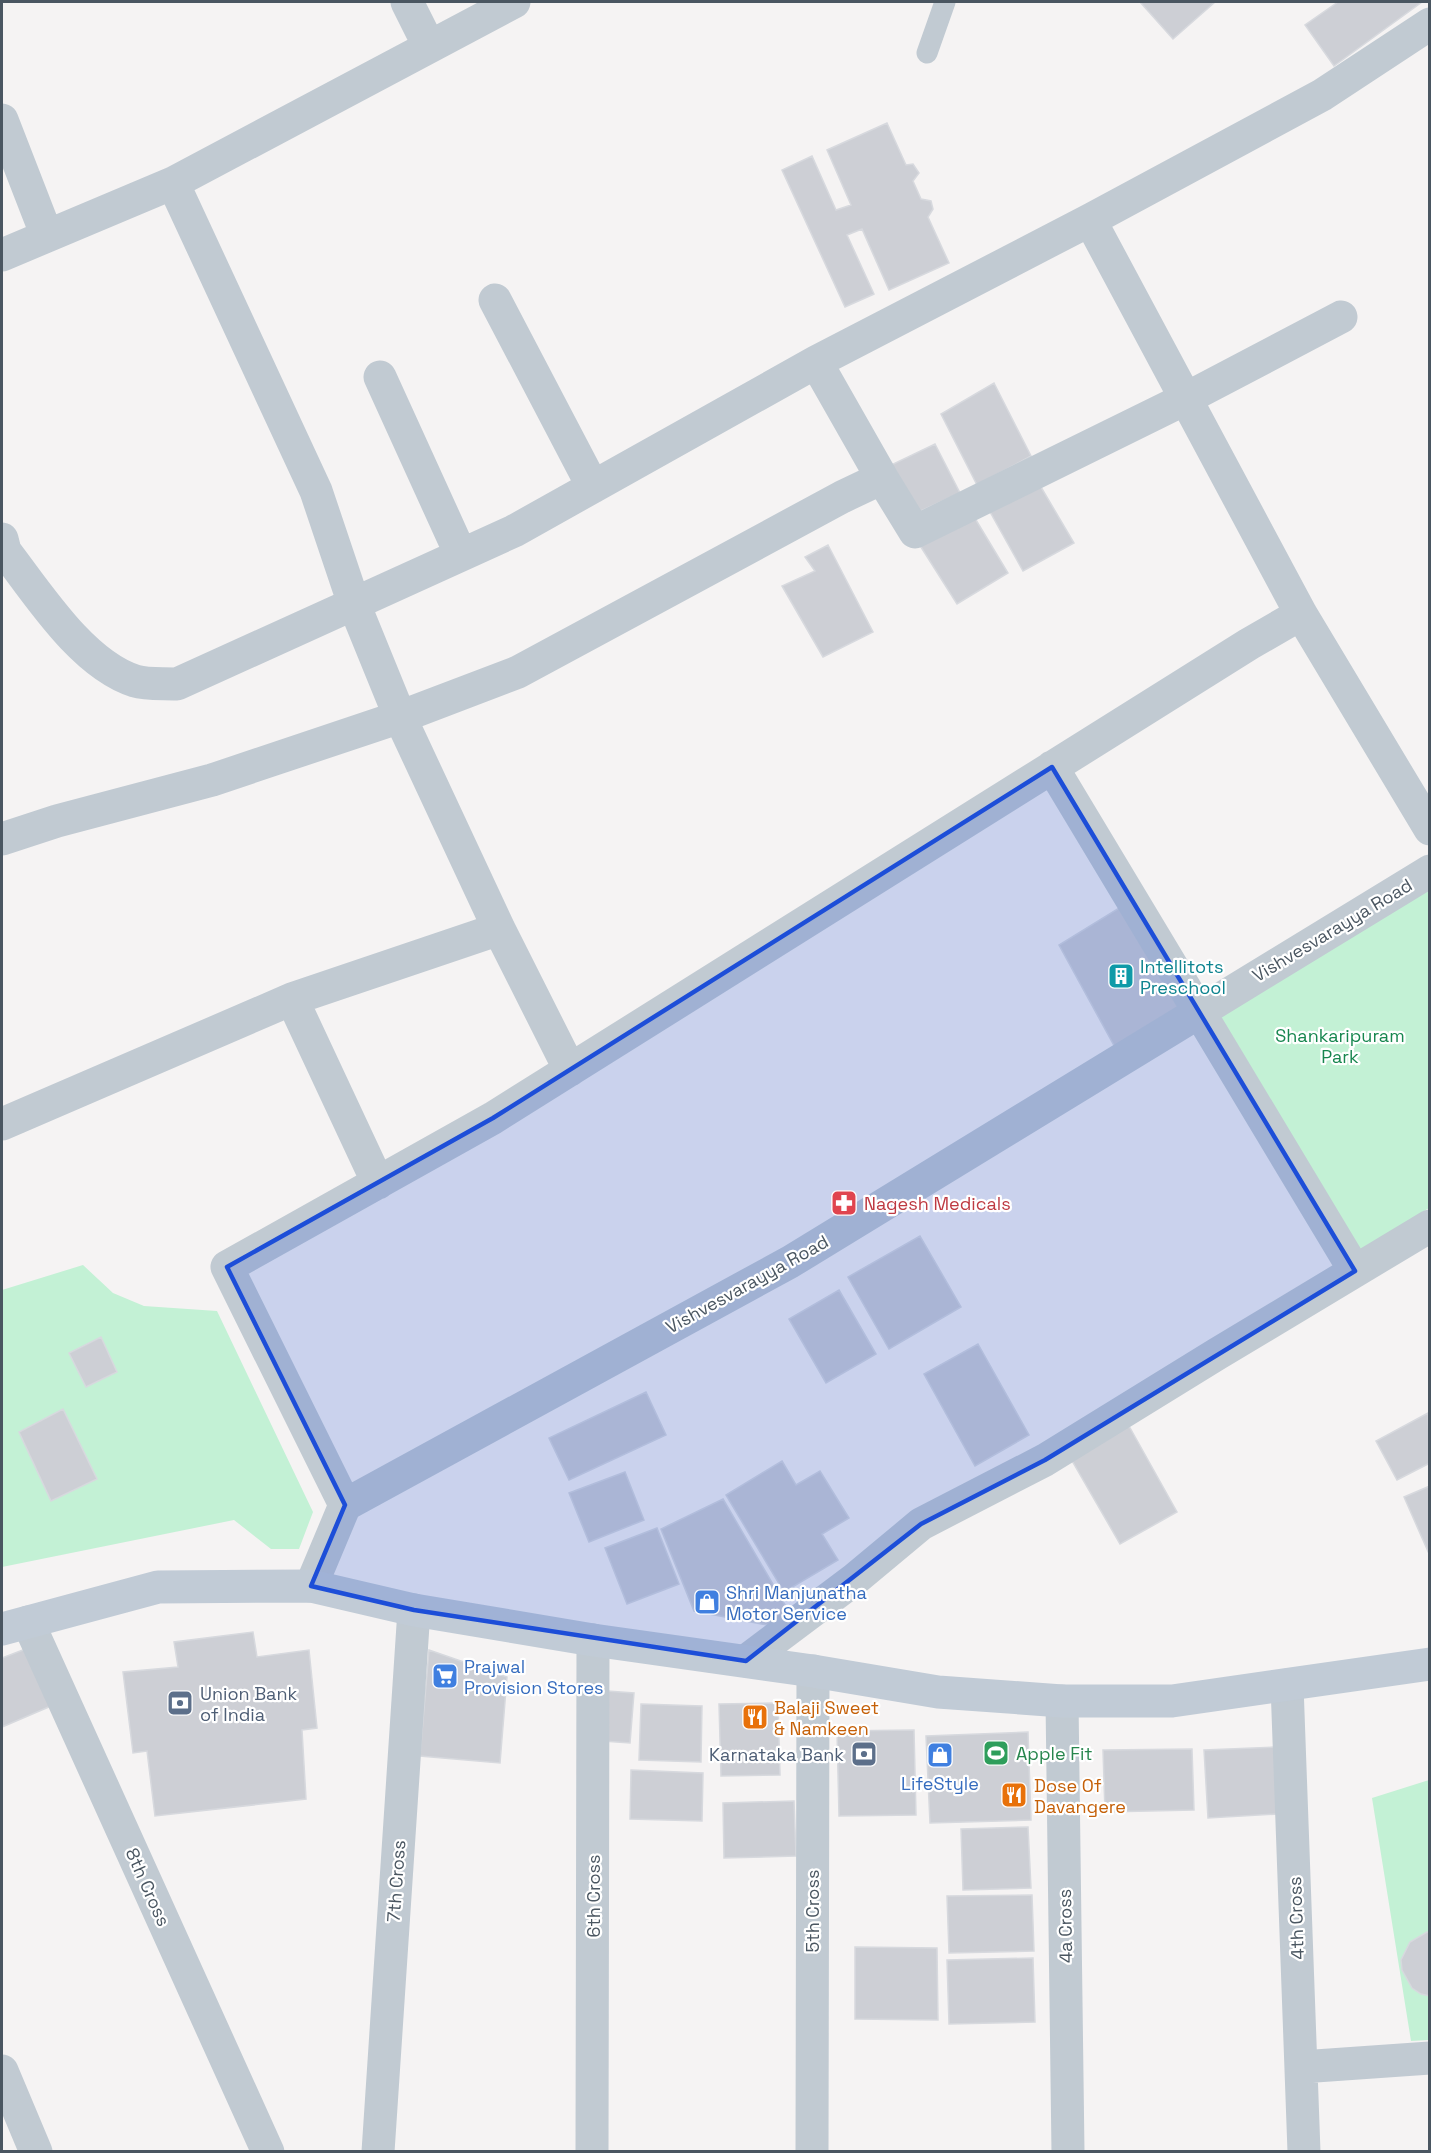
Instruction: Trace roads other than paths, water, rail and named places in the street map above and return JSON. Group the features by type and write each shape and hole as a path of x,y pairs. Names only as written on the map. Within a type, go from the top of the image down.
{"street":[{"path":"407,2 429,46"},
{"path":"2,255 173,183 514,2"},
{"path":"3,548 69,632 101,663 136,681 177,684 514,531 816,362 1090,220 1322,95 1430,24"},
{"path":"2,120 47,236"},
{"path":"173,183 316,491 354,604 400,717 499,929 570,1070"},
{"path":"1090,220 1301,614 1430,829"},
{"path":"495,300 593,487"},
{"path":"816,362 915,532 1185,399 1341,317"},
{"path":"380,377 461,555"},
{"path":"2,839 57,821 212,780 400,717 518,672 842,497 882,478"},
{"path":"311,1586 345,1505 227,1268 493,1118 1249,644 1301,614"},
{"path":"1052,767 1355,1271"},
{"name":"Vishvesvarayya Road","path":"345,1505 790,1262 1430,871"},
{"path":"2,1124 292,999 499,929"},
{"path":"292,999 378,1183"},
{"path":"746,1661 855,1579 921,1524 1045,1460 1430,1226"},
{"path":"15,1626 158,1587 311,1586 414,1610 593,1640 813,1671 938,1692 1062,1701 1172,1701 1430,1664"},
{"name":"7th Cross","path":"378,2151 414,1610"},
{"name":"8th Cross","path":"15,1626 268,2151"},
{"name":"6th Cross","path":"592,2151 593,1640"},
{"name":"5th Cross","path":"812,2151 813,1671"},
{"name":"4th Cross","path":"1287,1685 1304,2151"},
{"name":"4a Cross","path":"1062,1701 1068,2151"},
{"path":"1301,2067 1430,2058"},
{"path":"2,2071 36,2151"}],"lane":[{"path":"927,53 945,2"}],"place":[{"name":"Intellitots Preschool","path":"1121,976"},
{"name":"Nagesh Medicals","path":"844,1203"},
{"name":"Shri Manjunatha Motor Service","path":"707,1602"},
{"name":"Prajwal Provision Stores","path":"445,1676"},
{"name":"Union Bank of India","path":"180,1703"},
{"name":"Balaji Sweet & Namkeen","path":"755,1717"},
{"name":"Apple Fit","path":"996,1753"},
{"name":"Karnataka Bank","path":"864,1754"},
{"name":"LifeStyle","path":"940,1755"},
{"name":"Dose Of Davangere","path":"1014,1795"}],"park label":[{"name":"Shankaripuram Park","path":"1340,1045"}]}
